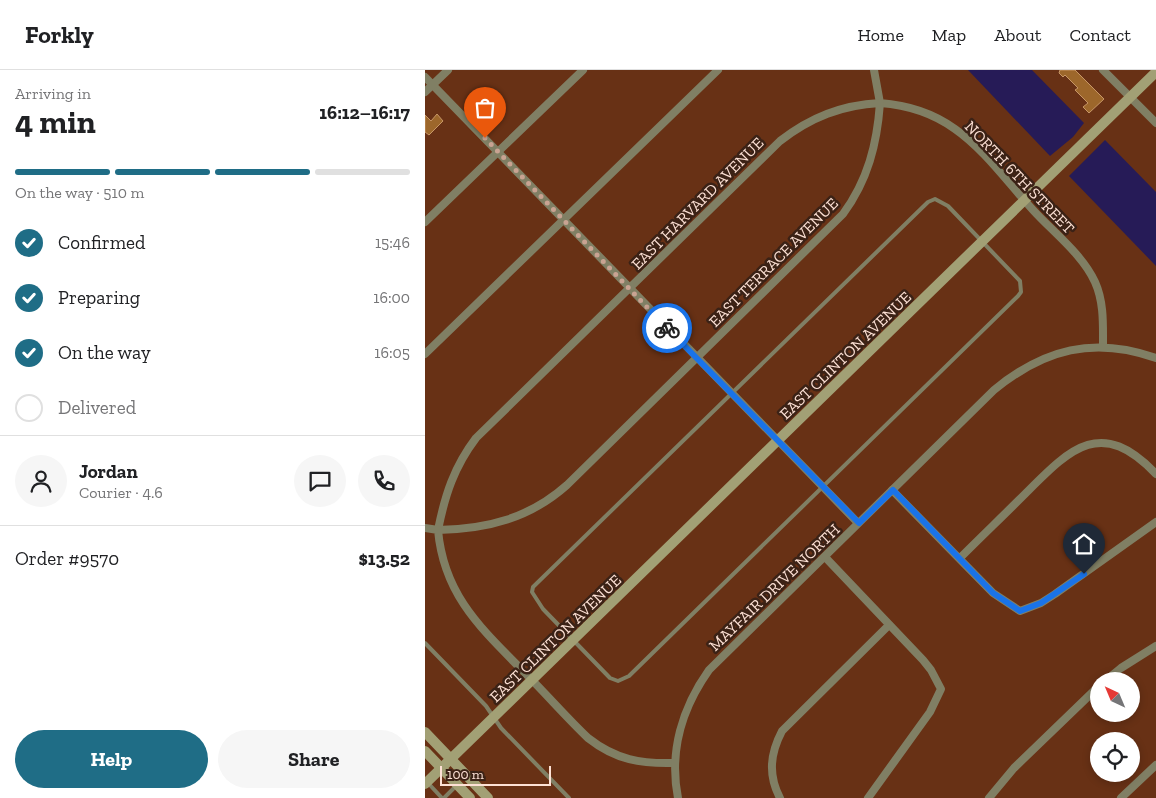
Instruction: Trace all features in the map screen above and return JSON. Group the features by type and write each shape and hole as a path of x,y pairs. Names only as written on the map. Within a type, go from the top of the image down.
{"main road":[{"name":"EAST CLINTON AVENUE","path":"426,783 1156,72"},
{"path":"425,732 488,798"},
{"path":"425,751 470,798"}],"street":[{"path":"425,92 448,70"},
{"path":"425,222 583,70"},
{"path":"425,354 717,70"},
{"path":"874,70 880,103"},
{"path":"1103,70 1156,123"},
{"path":"425,77 732,395 859,523"},
{"name":"NORTH 6TH STREET","path":"880,103 917,110 955,129 1077,255 1090,272 1100,294 1103,346"},
{"name":"EAST HARVARD AVENUE","path":"675,763 633,762 609,753 588,738 473,620 464,607 446,571 440,545 439,530 450,480 463,455 476,438 780,141 812,119 843,107 880,103"},
{"name":"EAST TERRACE AVENUE","path":"425,528 439,530 485,526 517,518 542,504 567,485 830,228 852,201 866,173 876,144 880,103"},
{"path":"1103,346 1156,358"},
{"name":"MAYFAIR DRIVE NORTH","path":"678,798 675,763 684,713 706,674 716,662 995,390 1021,370 1050,356 1103,346"},
{"path":"960,558 1058,461 1081,447 1104,444 1123,448 1143,460 1156,474"},
{"path":"893,490 993,593 1020,611 1041,603 1055,594 1156,522"},
{"path":"825,557 931,670 941,689 930,712 868,798"},
{"path":"781,798 774,785 771,765 774,747 782,732 889,625"},
{"path":"1116,672 1156,646"},
{"path":"989,798 1014,768 1090,695"},
{"path":"1121,798 1156,765"}],"lane":[{"path":"931,200 940,200 948,206 982,242 1020,281 1021,292 626,679 614,680 610,678 543,609 532,592 533,586 931,200"},
{"path":"425,643 486,706 501,728 569,798"},
{"path":"426,783 443,798 457,785"}],"shaded area":[{"path":"968,70 1032,70 1084,123 1073,137 1050,156"},
{"path":"1105,140 1156,192 1156,266 1069,176"}],"building":[{"path":"1060,70 1075,70 1104,99 1089,113 1083,107 1088,103 1075,90 1078,88 1065,75 1063,77 1059,73"},
{"path":"437,114 443,121 429,135 425,132 425,115 431,121"}],"way so far":[{"path":"485,138 667,328"}],"route":[{"path":"667,328 859,523 893,490 993,593 1002,601 1020,611 1041,603 1084,574"}]}
